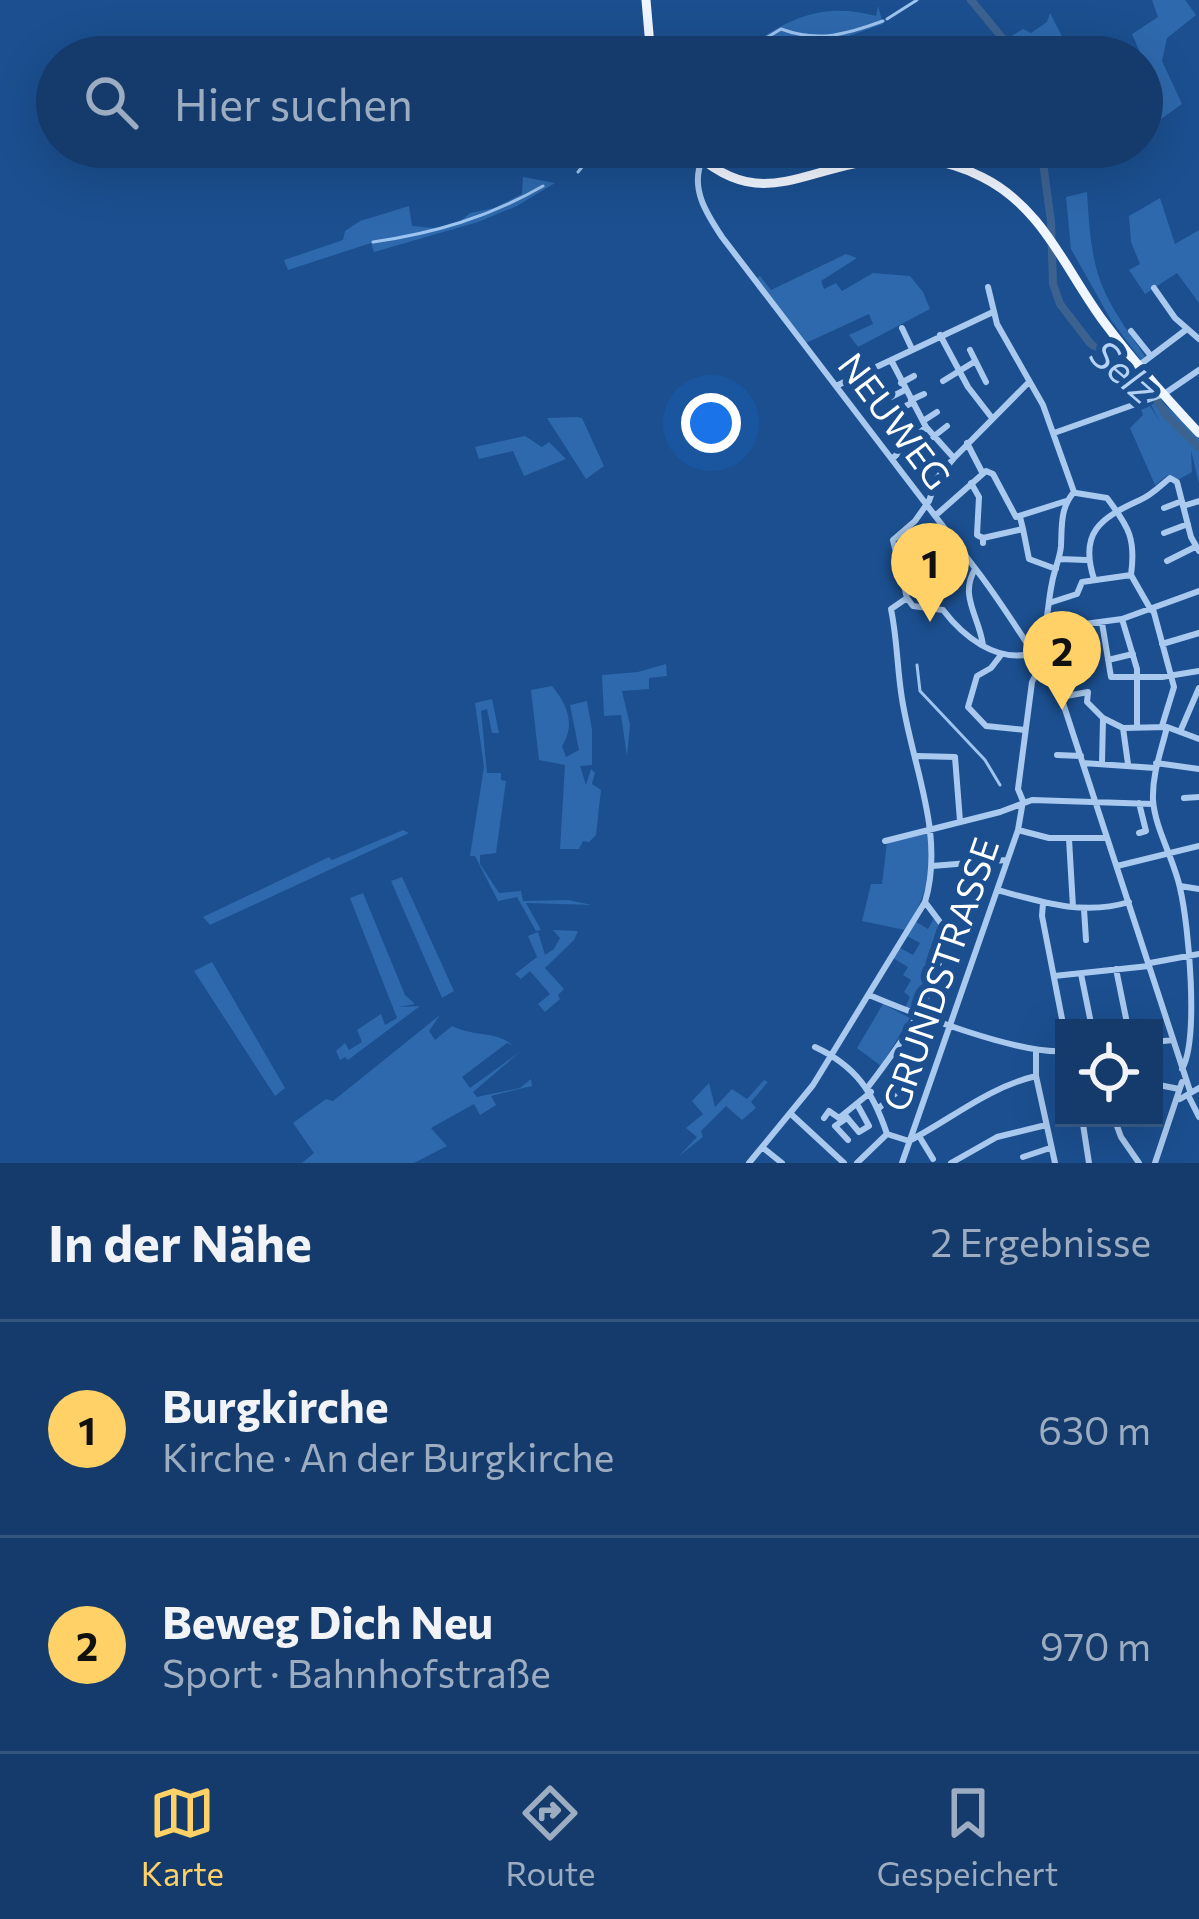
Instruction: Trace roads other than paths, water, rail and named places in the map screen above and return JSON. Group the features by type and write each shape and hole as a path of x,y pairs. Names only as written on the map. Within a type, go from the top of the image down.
{"main road":[{"path":"646,0 649,36"},
{"path":"715,168 734,178 771,184 799,182 842,168"},
{"path":"958,168 976,174 1028,210 1157,397 1199,434"}],"street":[{"name":"NEUWEG","path":"702,168 697,181 714,226 976,568 1061,697 1183,1068"},
{"path":"988,287 993,312 1054,433 1075,493"},
{"path":"1154,288 1199,339"},
{"path":"836,386 993,312"},
{"path":"902,328 912,349"},
{"path":"1142,363 1187,329"},
{"path":"1131,331 1151,356"},
{"path":"940,334 958,371 992,418"},
{"path":"970,350 986,382"},
{"path":"891,360 924,424 954,458"},
{"path":"944,381 974,362"},
{"path":"1054,433 1157,397 1199,370"},
{"path":"890,397 914,376"},
{"path":"996,656 958,629 943,610 917,608 908,598 894,537 915,521 931,490 967,443 1028,383"},
{"path":"897,410 924,394"},
{"path":"892,459 937,412"},
{"path":"934,437 947,426"},
{"path":"967,443 982,472"},
{"path":"982,472 994,474 1013,514 1020,517 1066,501 1075,493"},
{"path":"935,516 982,472"},
{"path":"1094,579 1086,560 1091,535 1118,512 1192,475"},
{"path":"1168,561 1197,549 1173,481"},
{"path":"971,483 979,497 977,535 983,540 1023,529"},
{"path":"1075,493 1107,498 1118,512 1136,548 1131,574 1152,610 1172,676 1174,695 1156,765 1153,804 1180,886 1195,954 1195,1041 1183,1068 1199,1117"},
{"path":"1164,508 1181,500 1199,501"},
{"path":"1025,730 986,726 968,707 977,676 996,656 1030,654 1046,629 1066,501"},
{"path":"1020,517 1030,560 1056,569"},
{"path":"1164,533 1188,524"},
{"path":"1060,559 1086,560"},
{"path":"976,568 967,596 983,644"},
{"path":"1049,603 1077,594 1081,582 1131,574"},
{"path":"1046,629 1122,619 1199,590"},
{"path":"749,1163 833,1055 925,902 932,866 929,829 902,697 901,657 891,609 908,598"},
{"path":"1122,619 1137,679 1137,728"},
{"path":"1102,623 1112,677 1137,679 1199,670"},
{"path":"948,636 958,629"},
{"path":"1162,644 1199,633"},
{"path":"1108,660 1133,654"},
{"name":"GRUNDSTRASSE","path":"902,1163 1018,830 1025,730 1032,682 1040,666"},
{"path":"1180,732 1199,688"},
{"path":"1061,697 1076,698 1088,692 1087,702 1103,718 1123,728 1164,727 1199,739"},
{"path":"1102,763 1103,718"},
{"path":"1123,728 1128,764"},
{"path":"1010,740 1024,741"},
{"path":"1057,755 1199,770"},
{"path":"917,756 955,757 960,821"},
{"path":"1184,797 1199,797"},
{"path":"885,841 1000,812 1023,801 1153,804"},
{"path":"1139,803 1145,831 1139,833"},
{"path":"1018,830 1070,839 1107,838"},
{"path":"1070,839 1073,908"},
{"path":"1117,866 1199,846"},
{"path":"932,866 1008,860"},
{"path":"1180,886 1199,889"},
{"path":"998,890 1073,908 1110,908 1129,902"},
{"path":"848,1140 836,1126 870,1090 934,976 944,939 942,922 925,902"},
{"path":"1043,903 1062,1019"},
{"path":"1084,909 1086,940"},
{"path":"1054,976 1148,965 1195,954"},
{"path":"1116,969 1126,1019"},
{"path":"1082,974 1090,1019"},
{"path":"868,995 1036,1050 1055,1051"},
{"path":"1163,1041 1173,1040"},
{"path":"815,1047 833,1055 870,1090 884,1137"},
{"path":"1036,1050 1036,1076 1055,1163"},
{"path":"879,1108 908,1087 900,1075"},
{"path":"857,1104 869,1126 884,1137 909,1141 1005,1084 1036,1076"},
{"path":"1155,1163 1174,1107 1188,1090"},
{"path":"824,1102 827,1114 845,1116"},
{"path":"791,1114 844,1163"},
{"path":"845,1116 859,1132 869,1126"},
{"path":"951,1163 997,1137 1046,1125"},
{"path":"1083,1127 1089,1163"},
{"path":"1117,1127 1139,1163"},
{"path":"919,1136 933,1159"},
{"path":"857,1163 884,1137"},
{"path":"762,1147 782,1163"},
{"path":"1023,1157 1050,1148"}],"waterway":[{"path":"887,19 917,0"},
{"name":"Selz","path":"971,0 1001,36"},
{"path":"770,36 781,29 833,35 883,21"},
{"path":"578,172 581,168"},
{"name":"Selz","path":"1044,168 1053,284 1060,304 1090,343 1115,365 1144,378 1166,415 1199,447"},
{"path":"373,242 461,222 543,186"},
{"path":"917,665 920,691 985,760 1000,785"}],"place":[{"name":"Burgkirche","path":"930,622"},
{"name":"Beweg Dich Neu","path":"1062,710"}]}
